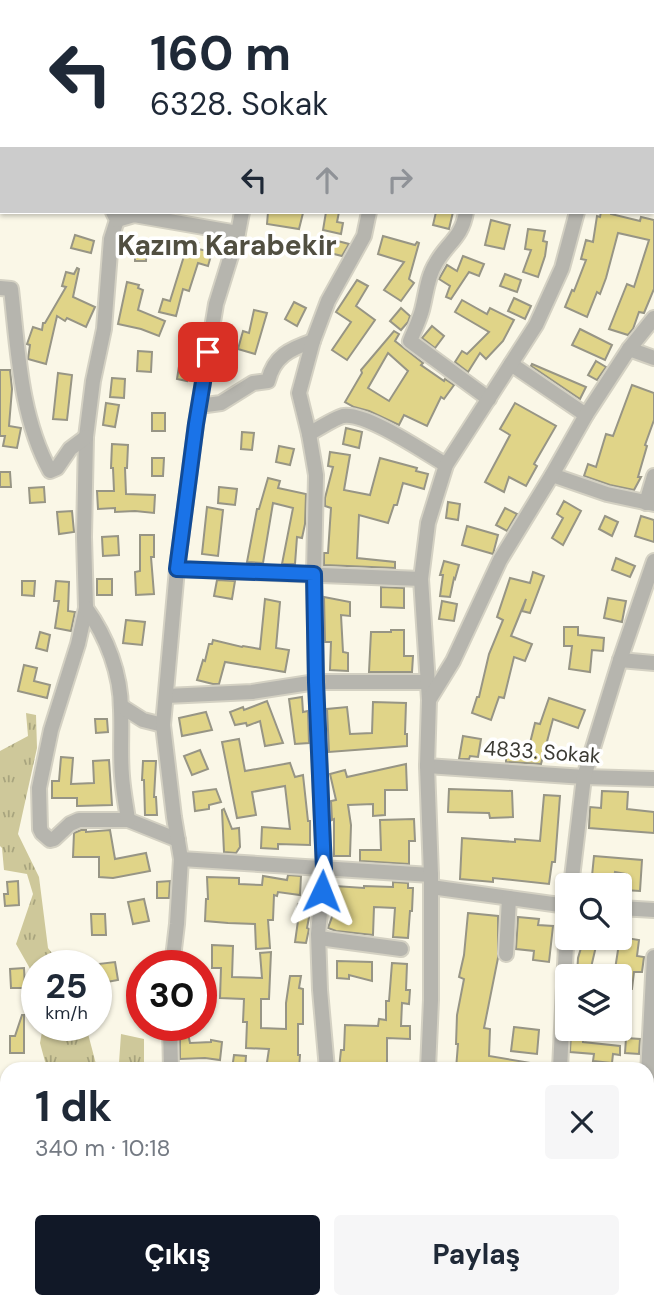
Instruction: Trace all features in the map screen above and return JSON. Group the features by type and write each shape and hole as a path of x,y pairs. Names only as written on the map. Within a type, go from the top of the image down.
{"street":[{"path":"174,950 181,859 163,725 177,569 216,304 242,214"},
{"path":"326,1062 318,938 324,869 316,682 316,475 299,393 313,341 328,301 364,236 369,214"},
{"path":"466,214 465,222 455,240 436,263 410,341 489,399"},
{"path":"428,1062 431,1000 427,766 429,700 421,579 428,523 446,465 536,325 562,268 576,214"},
{"path":"177,840 128,820 79,820 50,840 40,829 39,788 51,730 78,644 86,608 86,437 93,381 104,329 115,216 134,215 237,233"},
{"path":"0,288 11,289 27,414 50,471 57,468 70,449 86,437"},
{"path":"429,700 453,661 500,560 586,415 629,349 654,317"},
{"path":"199,406 221,403 253,383 268,381 271,368 290,349 313,341"},
{"path":"629,349 654,358"},
{"path":"511,364 586,415"},
{"path":"309,434 343,416 365,419 446,465"},
{"path":"552,475 607,494 650,503 654,476"},
{"path":"573,873 584,777 654,561"},
{"path":"177,569 421,579"},
{"path":"86,608 97,623 110,650 117,678 121,706 121,775 128,820"},
{"path":"620,660 654,663"},
{"path":"166,696 252,692 316,682 427,682"},
{"path":"121,706 143,720 163,725"},
{"name":"4833. Sokak","path":"427,766 654,779"},
{"path":"181,859 324,869 430,881 509,898 555,904"},
{"path":"506,954 509,898"},
{"path":"632,909 654,910"},
{"path":"318,938 401,949"},
{"path":"560,1062 566,950"},
{"path":"649,1062 654,957"},
{"path":"170,1041 170,1062"}],"green space":[{"path":"26,713 36,715 37,748 18,834 39,877 50,950 21,950 21,953 16,944 33,894 27,874 4,870 0,846 0,751 28,736"},
{"path":"121,1034 126,1035 126,1041 144,1041 144,1062 119,1062"},
{"path":"40,1041 90,1041 95,1062 45,1062"}],"building":[{"path":"268,214 303,214 299,229 267,224"},
{"path":"326,214 339,214 337,222 343,223 341,234 323,230"},
{"path":"436,214 453,214 449,229 433,225"},
{"path":"601,214 611,214 640,221 641,217 654,220 654,289 644,313 639,312 628,335 609,329 627,284 634,287 649,240 618,233 606,278 587,317 565,307 586,260 581,259 586,240 593,242 597,216 600,217"},
{"path":"491,220 510,225 504,249 485,245"},
{"path":"528,229 545,231 545,256 538,277 523,272 531,250 525,249"},
{"path":"75,235 94,241 91,253 71,248"},
{"path":"383,236 415,245 419,243 409,279 414,283 401,301 384,290 404,262 378,254"},
{"path":"330,239 349,244 342,256 326,252"},
{"path":"185,240 199,243 198,249 212,252 208,266 198,263 189,291 183,289 176,316 159,312 163,299 170,301 184,256 181,256"},
{"path":"135,242 147,242 146,261 135,261"},
{"path":"463,256 484,264 479,276 469,272 451,299 446,297 450,286 439,279 447,265 457,271"},
{"path":"77,268 79,269 73,297 95,307 86,327 57,316 46,364 28,359 30,345 27,344 33,327 42,330 43,323 66,287 62,286 66,272 74,274"},
{"path":"505,274 521,280 517,292 500,286"},
{"path":"357,280 368,286 356,306 375,320 347,360 332,350 351,322 336,312"},
{"path":"127,282 139,285 138,288 143,290 138,310 165,321 159,336 118,324"},
{"path":"514,298 531,306 525,319 508,311"},
{"path":"462,300 487,314 490,308 514,320 503,341 486,359 480,353 468,372 455,362 462,351 467,354 489,332 455,312"},
{"path":"294,302 306,308 297,326 285,319"},
{"path":"401,308 410,316 401,330 390,321"},
{"path":"254,310 267,313 255,354 238,349 243,331 249,333"},
{"path":"432,326 444,336 435,348 422,338"},
{"path":"580,329 612,345 605,360 572,345"},
{"path":"394,331 399,334 395,341 423,363 421,365 454,385 444,399 441,397 427,426 404,415 399,425 345,402 362,373 361,370","holes":["388,353 408,371 389,401 368,388"]},
{"path":"138,351 152,352 151,372 137,371"},
{"path":"180,360 190,362 187,381 177,379"},
{"path":"596,361 606,367 597,380 588,375"},
{"path":"532,364 586,387 580,399 531,366"},
{"path":"0,370 10,370 12,389 9,426 21,428 17,448 3,446 5,436 0,436"},
{"path":"58,373 72,375 67,420 53,419"},
{"path":"112,378 125,379 124,398 110,397"},
{"path":"632,385 654,393 654,420 645,445 647,446 638,477 641,477 634,490 584,476 588,464 596,467 606,434 613,436"},
{"path":"106,403 119,405 115,427 103,425"},
{"path":"515,403 556,426 534,464 537,466 526,486 509,477 504,492 485,482 510,435 500,429"},
{"path":"152,413 165,413 165,431 152,431"},
{"path":"346,428 362,432 359,448 343,444"},
{"path":"242,432 254,433 252,450 241,449"},
{"path":"112,444 128,445 126,494 155,495 154,513 115,512 115,508 98,509 97,491 114,491"},
{"path":"279,446 294,449 290,465 276,462"},
{"path":"330,452 350,455 344,490 370,495 380,458 417,468 416,471 428,474 424,489 403,483 397,505 394,505 388,523 359,515 357,558 395,562 395,568 324,565 324,553 328,553 331,508 325,506 333,467 328,466"},
{"path":"152,458 164,458 163,476 152,476"},
{"path":"0,472 10,472 11,487 0,487"},
{"path":"268,478 280,481 278,488 306,494 305,524 302,538 297,537 295,564 282,564 293,508 273,503 263,563 247,562 257,509"},
{"path":"44,487 45,502 30,503 29,488"},
{"path":"219,487 237,489 235,505 218,503"},
{"path":"564,501 581,511 563,545 552,538 563,518 557,514"},
{"path":"448,502 460,504 458,520 446,518"},
{"path":"207,507 223,510 218,556 202,554"},
{"path":"505,508 517,514 507,531 496,525"},
{"path":"72,511 74,532 59,534 57,512"},
{"path":"605,516 618,522 612,536 599,529"},
{"path":"641,516 654,520 654,542 635,536"},
{"path":"467,526 498,535 493,554 462,545"},
{"path":"140,535 154,535 154,557 151,557 154,594 136,595 135,572 140,571"},
{"path":"118,536 119,555 103,556 102,537"},
{"path":"616,558 635,566 630,577 612,570"},
{"path":"444,561 459,565 450,597 440,596 443,575 440,575"},
{"path":"533,572 544,576 530,613 522,611 526,599 511,636 532,644 525,661 514,657 504,698 499,697 491,720 472,713 479,697 489,654 503,620 497,617 510,578 530,583"},
{"path":"97,579 112,579 112,595 97,595"},
{"path":"217,580 235,581 232,599 214,596"},
{"path":"22,581 35,581 34,596 22,595"},
{"path":"56,581 69,582 68,611 75,612 71,631 55,628 59,601 54,601"},
{"path":"381,587 404,588 404,608 381,607"},
{"path":"324,597 350,602 350,616 341,615 343,652 348,653 348,671 330,670 331,642 325,642"},
{"path":"608,598 626,601 622,622 604,618"},
{"path":"265,599 280,602 276,648 289,650 285,672 225,662 219,684 197,680 209,644 212,644 213,640 260,649"},
{"path":"442,601 457,604 454,621 439,619"},
{"path":"126,620 145,622 142,645 123,643"},
{"path":"564,627 578,627 578,635 604,638 603,651 592,650 590,672 569,669 572,646 564,646"},
{"path":"404,630 404,656 413,656 412,672 369,672 371,632"},
{"path":"40,632 50,635 47,651 36,648"},
{"path":"24,665 37,668 34,681 50,685 47,698 18,691"},
{"path":"302,697 303,712 308,711 309,743 295,744 289,699"},
{"path":"549,698 585,710 578,728 553,719 541,764 506,762 506,746 529,747 535,723 540,724"},
{"path":"267,701 283,743 265,746 260,721 247,726 246,723 235,725 230,712"},
{"path":"373,702 406,703 407,746 329,752 327,709 347,707 350,734 372,733"},
{"path":"206,712 212,730 182,736 179,718"},
{"path":"95,719 107,719 108,732 96,733"},
{"path":"463,736 481,739 478,757 459,759"},
{"path":"239,739 245,771 290,763 295,777 303,775 310,821 310,845 278,844 278,849 261,848 262,827 290,829 285,786 252,792 256,815 237,818 222,742"},
{"path":"200,750 208,769 192,775 184,756"},
{"path":"61,757 73,758 71,784 94,783 93,761 109,760 112,805 77,806 77,798 52,798 52,781 59,781"},
{"path":"143,761 156,761 154,797 157,815 145,815"},
{"path":"406,764 407,790 385,790 385,815 373,816 373,804 348,805 351,825 350,856 334,856 331,801 336,800 330,774 345,770 347,777"},
{"path":"216,789 221,802 209,805 209,809 195,811 193,792"},
{"path":"449,789 512,791 513,817 490,818 489,813 448,812"},
{"path":"602,791 628,792 627,809 654,812 654,833 589,828 590,807 601,808"},
{"path":"544,795 560,796 555,862 552,862 549,884 493,878 493,882 460,879 462,838 540,841"},
{"path":"224,809 232,829 239,828 240,847 236,853 224,852"},
{"path":"414,819 415,841 409,841 409,864 360,861 360,850 381,850 380,820"},
{"path":"81,830 110,830 115,859 146,853 150,871 113,878 99,877 99,857 73,857 74,833"},
{"path":"594,856 642,860 640,891 632,890 632,873 592,873"},
{"path":"288,875 301,876 300,895 278,892 277,896 274,895 273,920 268,920 270,948 256,949 255,924 205,921 207,877 239,878 239,884 262,885 263,876 287,880"},
{"path":"18,881 19,905 5,906 7,882"},
{"path":"170,881 169,898 157,898 157,882"},
{"path":"393,882 408,883 408,888 413,888 408,938 393,937 395,908 374,907 373,935 328,928 336,906 333,905 335,886 393,887"},
{"path":"144,899 149,921 133,924 128,902"},
{"path":"298,904 311,907 306,943 295,942 298,921 294,920"},
{"path":"468,913 498,916 498,958 484,1028 490,1029 489,1056 525,1062 457,1062 457,1015 464,979 459,977"},
{"path":"91,914 105,914 106,935 92,935"},
{"path":"518,917 539,919 538,925 553,926 549,962 533,960 534,951 516,949"},
{"path":"632,939 639,940 637,956 644,957 642,972 634,972 632,989 632,964 616,964 618,950 632,950"},
{"path":"212,945 233,946 232,977 262,978 260,953 271,952 269,999 261,999 261,1028 286,1029 290,976 301,976 299,988 303,989 303,1024 298,1024 300,1062 267,1062 269,1049 246,1048 244,999 220,998 221,968 217,968 217,950 212,950"},
{"path":"580,950 595,950 592,964 578,964"},
{"path":"337,961 372,962 372,981 349,975 349,979 337,978"},
{"path":"112,962 115,962 118,980 112,981"},
{"path":"392,963 407,964 406,990 410,990 409,1004 402,1003 401,1026 410,1026 410,1039 387,1038 387,1062 340,1062 341,1050 344,1050 345,1025 378,1026 379,1019 386,1020 386,1001 389,1001"},
{"path":"21,968 21,988 11,988 10,969"},
{"path":"21,1018 24,1053 10,1053 10,1036 15,1036"},
{"path":"514,1027 539,1030 537,1054 511,1051"},
{"path":"640,1039 639,1054 625,1053 626,1041"},
{"path":"180,1041 222,1042 220,1060 180,1059"},
{"path":"571,1041 620,1046 620,1055 613,1054 612,1062 593,1061 594,1054 570,1052"},
{"path":"234,1055 246,1056 246,1062 233,1062"}],"district":[{"name":"Kazım Karabekir","path":"227,245"}],"route":[{"path":"208,352 177,569 314,574 324,869 322,891"}]}
